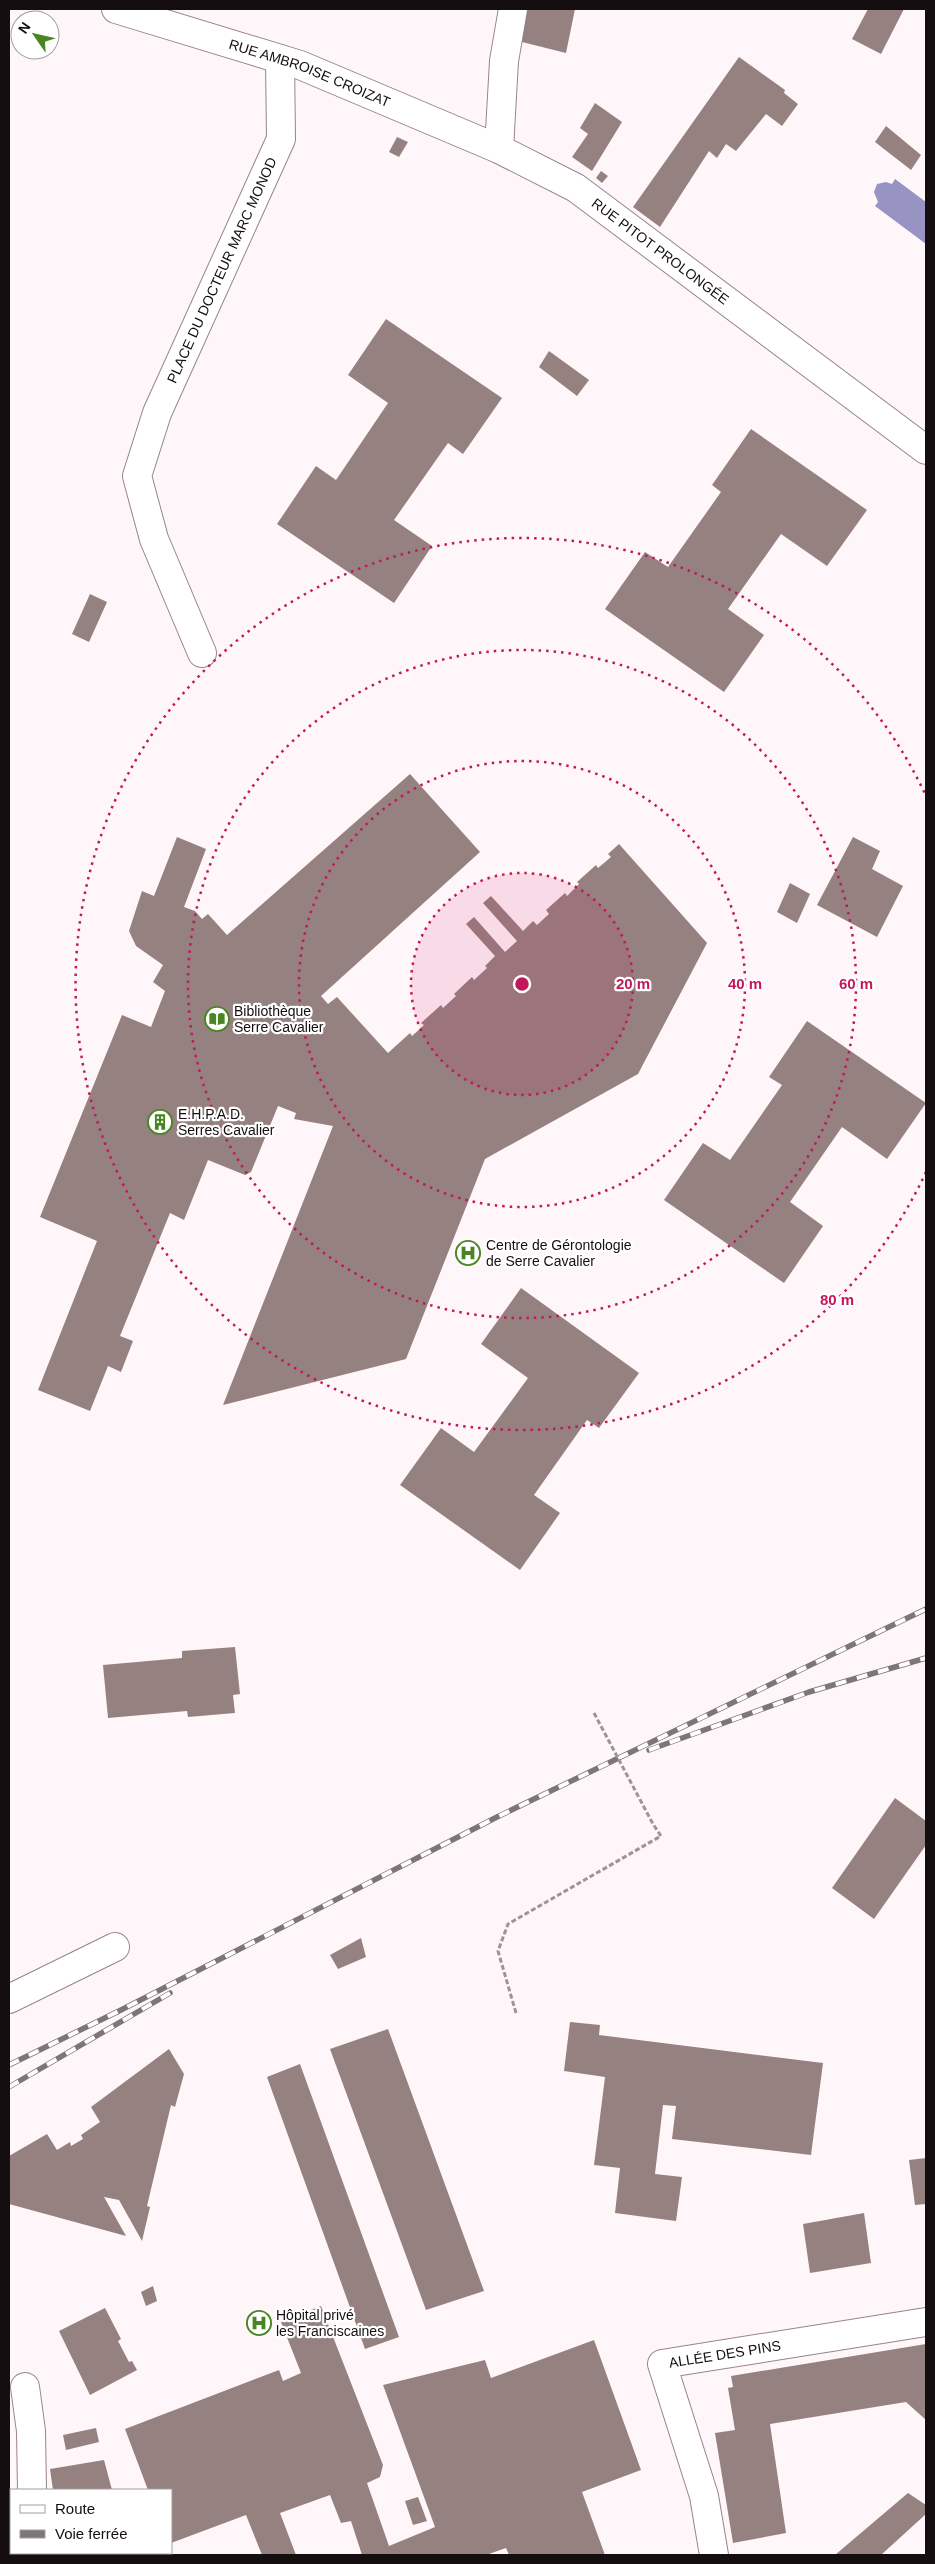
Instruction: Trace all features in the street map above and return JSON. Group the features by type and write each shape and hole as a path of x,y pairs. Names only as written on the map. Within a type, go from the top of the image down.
{"street":[{"name":"RUE AMBROISE CROIZAT","path":"116,9 280,59 499,149"},
{"path":"499,149 504,61 513,9"},
{"name":"PLACE DU DOCTEUR MARC MONOD","path":"202,653 154,539 137,476 157,413 281,138 280,59"},
{"name":"RUE PITOT PROLONGÉE","path":"499,149 576,188 926,450"},
{"path":"9,1999 115,1947"},
{"name":"ALLÉE DES PINS","path":"714,2555 704,2496 662,2364 926,2322"},
{"path":"25,2387 31,2431 32,2489"}],"path":[{"path":"516,2013 498,1952 508,1924 661,1836 594,1714"}],"shaded area":[{"path":"895,179 926,202 926,244 875,206 878,202 874,192 877,184 886,182 892,184"}],"building":[{"path":"521,9 575,9 566,53 514,40"},
{"path":"868,9 904,9 881,54 852,39"},
{"path":"739,57 785,90 784,93 798,104 782,126 766,114 736,151 726,144 717,158 709,151 660,227 633,207"},
{"path":"595,103 622,122 592,171 572,157 588,134 580,128"},
{"path":"886,126 921,155 911,170 875,142"},
{"path":"397,137 408,142 399,157 389,152"},
{"path":"601,171 608,176 602,183 596,178"},
{"path":"386,319 502,398 463,454 448,443 394,520 432,546 394,603 277,524 316,466 336,480 388,403 348,375"},
{"path":"549,351 589,380 577,396 539,367"},
{"path":"751,429 867,510 827,566 781,534 728,609 764,635 724,692 605,609 645,552 668,567 721,492 712,485"},
{"path":"90,594 107,602 89,642 72,634"},
{"path":"410,774 480,852 321,996 328,1004 337,997 388,1053 410,1033 412,1036 424,1025 421,1023 441,1005 443,1008 456,996 454,994 472,977 474,980 487,968 485,966 495,956 466,924 474,917 505,952 517,941 483,903 491,896 523,931 533,921 537,925 549,914 546,910 565,893 567,896 579,884 577,882 596,865 598,868 611,857 608,854 619,844 707,943 638,1074 485,1159 406,1359 223,1405 333,1126 294,1119 296,1113 278,1106 251,1172 245,1175 208,1160 184,1220 170,1213 120,1336 133,1341 121,1372 108,1366 90,1411 38,1390 97,1241 40,1217 122,1015 151,1027 165,991 153,982 163,965 136,946 129,931 142,891 154,896 177,837 206,849 184,907 195,911 202,919 208,914 227,935"},
{"path":"853,837 880,851 872,869 903,886 877,937 817,905"},
{"path":"790,883 810,894 797,923 777,912"},
{"path":"807,1021 926,1103 887,1159 842,1127 790,1202 823,1226 784,1283 664,1200 703,1143 730,1160 782,1085 769,1077"},
{"path":"521,1288 639,1373 599,1428 587,1420 534,1495 560,1513 520,1570 400,1485 441,1428 474,1452 528,1378 481,1344"},
{"path":"235,1647 240,1694 233,1695 235,1713 188,1717 187,1711 108,1718 103,1665 182,1658 182,1651"},
{"path":"895,1798 926,1821 926,1845 874,1919 832,1888"},
{"path":"361,1938 366,1957 338,1969 330,1955"},
{"path":"570,2022 600,2025 599,2035 823,2063 811,2155 672,2139 676,2106 663,2105 655,2174 682,2177 676,2221 615,2213 620,2168 594,2165 605,2077 564,2071"},
{"path":"388,2029 484,2291 426,2310 330,2049"},
{"path":"169,2049 184,2074 175,2107 171,2105 147,2206 150,2207 142,2241 119,2200 104,2197 126,2236 9,2204 9,2156 47,2134 57,2150 70,2142 71,2146 83,2139 81,2135 100,2122 91,2107"},
{"path":"300,2064 399,2337 365,2349 267,2077"},
{"path":"926,2158 926,2204 915,2205 909,2160"},
{"path":"864,2213 871,2263 810,2273 803,2224"},
{"path":"153,2286 157,2301 146,2306 141,2292"},
{"path":"321,2306 383,2465 380,2477 367,2483 389,2546 435,2527 383,2385 485,2360 491,2378 594,2340 641,2470 582,2492 605,2555 509,2555 506,2548 486,2555 362,2555 351,2521 341,2523 330,2495 280,2513 296,2555 262,2555 246,2515 172,2543 172,2489 148,2489 125,2429 279,2370 283,2381 301,2373 281,2322"},
{"path":"105,2308 121,2339 118,2341 129,2362 132,2361 137,2370 90,2395 59,2331"},
{"path":"926,2344 926,2420 906,2402 770,2424 786,2533 733,2543 715,2433 735,2430 728,2388 733,2387 731,2376"},
{"path":"96,2428 99,2442 66,2450 63,2435"},
{"path":"104,2460 112,2489 53,2489 50,2469"},
{"path":"908,2493 926,2505 926,2514 881,2555 835,2555"},
{"path":"418,2497 427,2521 413,2525 405,2501"}],"railway":[{"path":"9,2065 121,2010 497,1817 926,1609"},
{"path":"649,1750 809,1692 926,1658"},
{"path":"9,2087 170,1993"}],"place":[{"name":"Bibliothèque Serre Cavalier","path":"217,1019"},
{"name":"E.H.P.A.D. Serres Cavalier","path":"160,1122"},
{"name":"Centre de Gérontologie de Serre Cavalier","path":"468,1253"},
{"name":"Hôpital privé les Franciscaines","path":"259,2323"}]}
